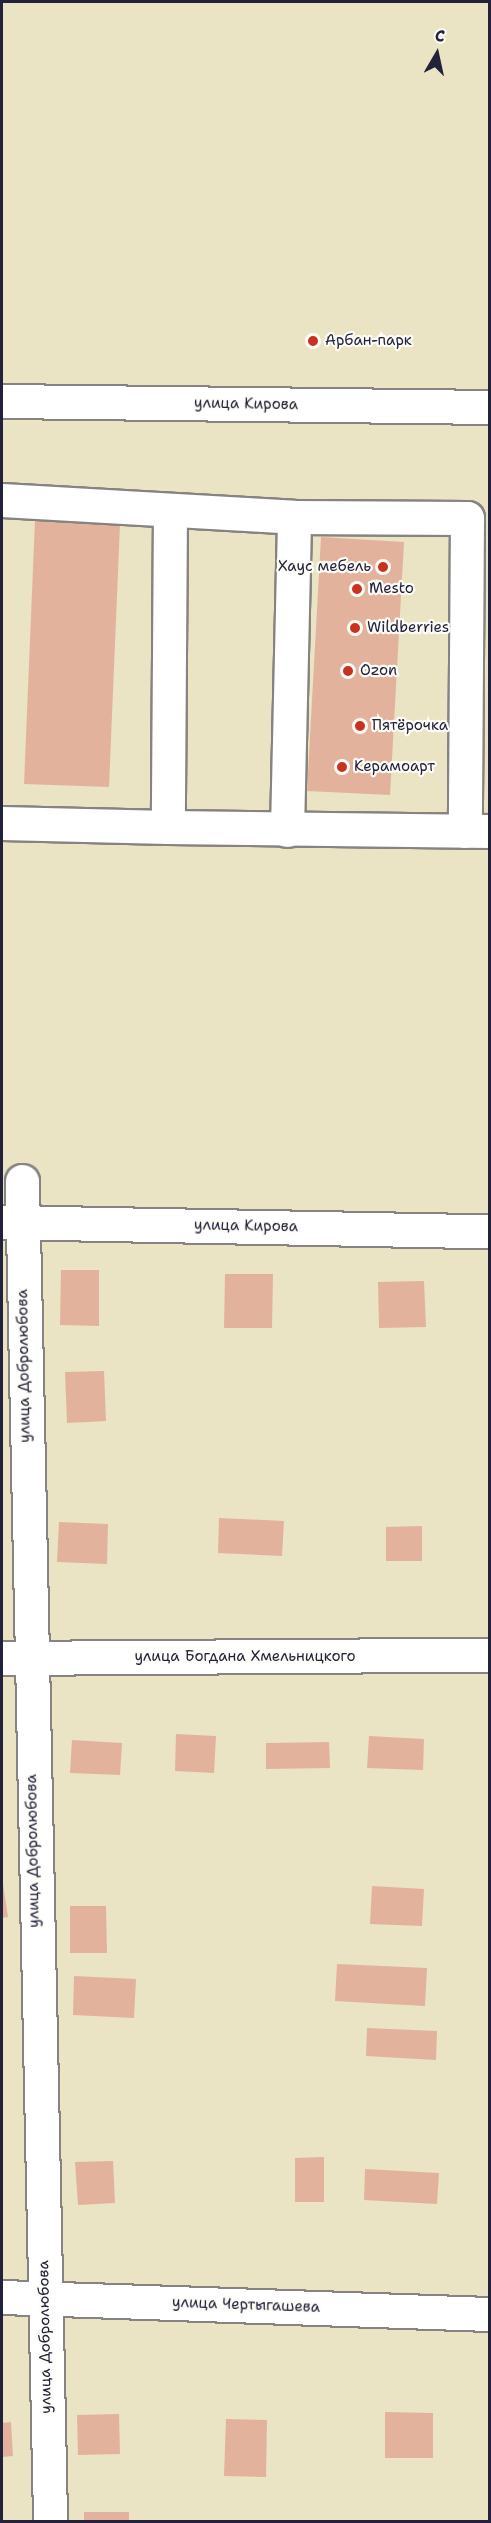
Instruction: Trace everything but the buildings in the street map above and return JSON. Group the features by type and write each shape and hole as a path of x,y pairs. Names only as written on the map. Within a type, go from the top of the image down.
{"street":[{"name":"улица Кирова","path":"2,401 489,407"},
{"path":"2,500 294,517 467,518 477,831 2,824"},
{"path":"168,827 170,511"},
{"path":"287,830 294,517"},
{"name":"улица Добролюбова","path":"22,1181 12,1222 15,1658 44,2297 50,2522"},
{"name":"улица Кирова","path":"12,1222 489,1231"},
{"name":"улица Богдана Хмельницкого","path":"15,1658 489,1655"},
{"name":"улица Чертыгашева","path":"2,2297 489,2314"}],"place":[{"name":"Арбан-парк","path":"313,341"},
{"name":"Хаус мебель","path":"383,567"},
{"name":"Mesto","path":"357,589"},
{"name":"Wildberries","path":"355,628"},
{"name":"Ozon","path":"348,671"},
{"name":"Пятёрочка","path":"360,726"},
{"name":"Керамоарт","path":"342,767"}]}
